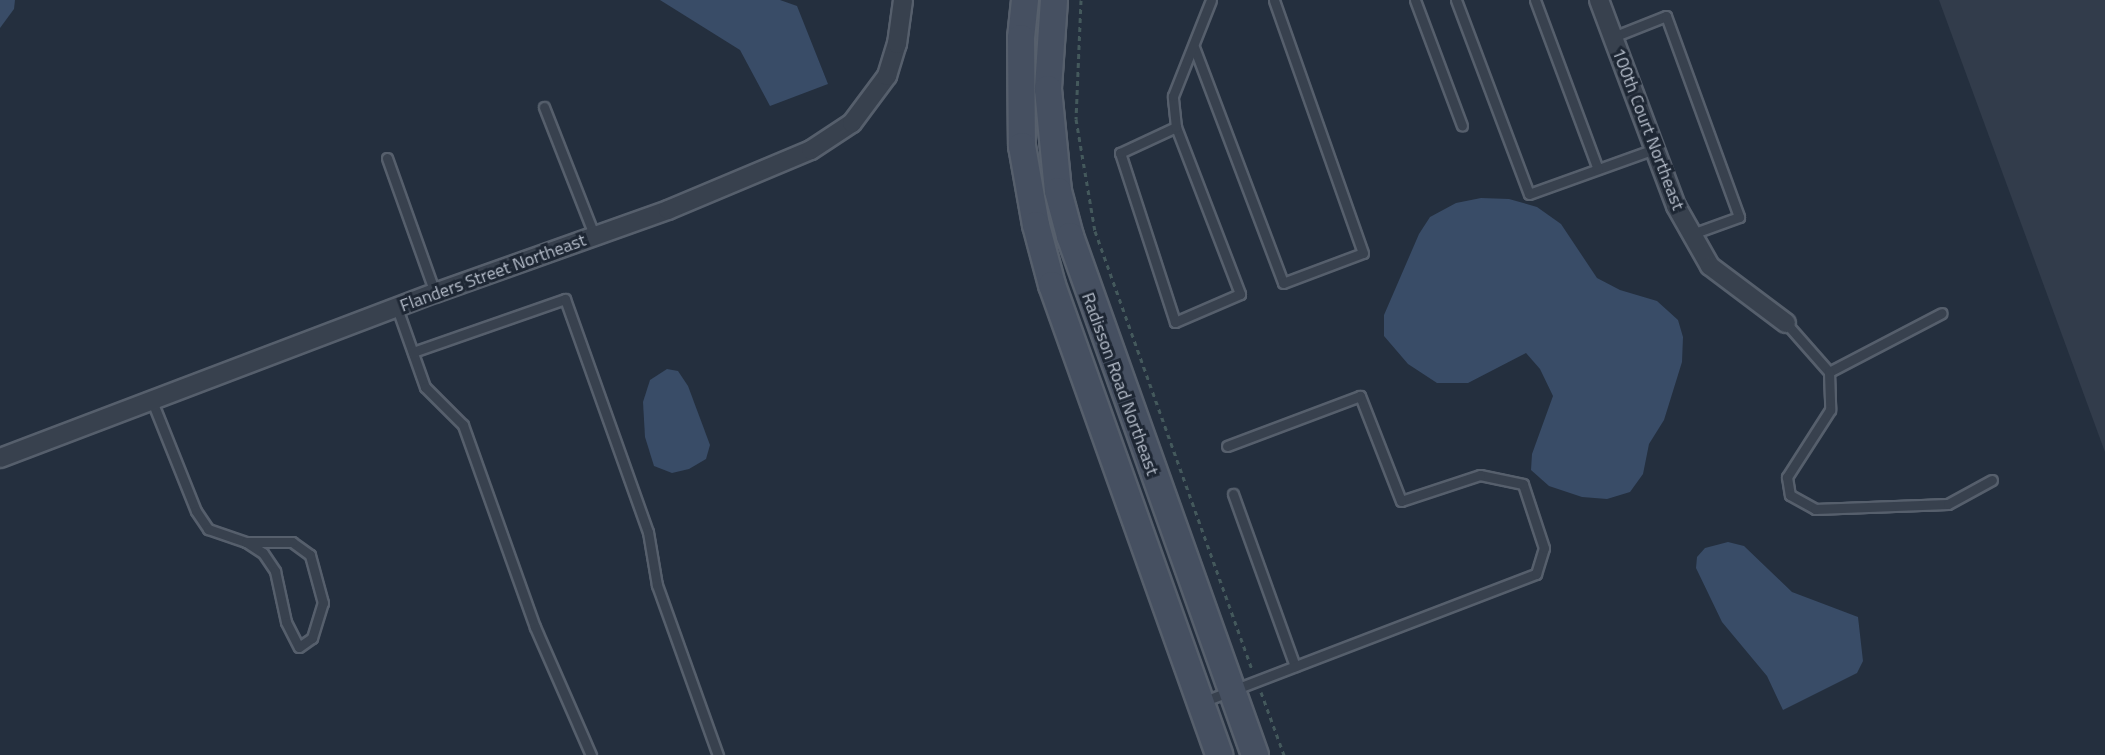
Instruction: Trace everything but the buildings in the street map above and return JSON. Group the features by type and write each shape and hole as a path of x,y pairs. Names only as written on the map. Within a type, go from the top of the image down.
{"main road":[{"name":"Radisson Road Northeast","path":"1025,0 1020,38 1022,146 1036,225 1052,285 1219,755"},
{"name":"Radisson Road Northeast","path":"1054,0 1048,90 1058,191 1070,236 1255,755"}],"street":[{"name":"Flanders Street Northeast","path":"0,458 397,308 595,237 811,150 852,123 887,76 897,44 903,0"},
{"name":"100th Court Northeast","path":"1599,0 1676,206 1710,266 1786,323"}],"lane":[{"path":"1176,127 1120,153 1175,322 1240,294 1176,127 1173,96 1211,0"},
{"path":"1194,46 1283,283 1363,253 1274,0"},
{"path":"1415,0 1462,126"},
{"path":"1456,0 1529,194 1655,149"},
{"path":"1534,0 1598,169"},
{"path":"1613,37 1666,16 1739,217 1692,234"},
{"path":"544,107 595,237"},
{"path":"387,158 435,294"},
{"path":"413,352 565,299 648,532 657,585 718,755"},
{"path":"397,308 425,387 463,425 535,627 591,755"},
{"path":"1829,372 1942,313"},
{"path":"1786,323 1829,372 1830,410 1787,477 1790,495 1815,509 1948,504 1992,480"},
{"path":"1200,703 1536,574 1544,548 1523,484 1480,475 1401,501 1360,396 1227,446"},
{"path":"152,401 196,510 208,529 246,542 263,553 274,571 286,622 300,647 312,638 323,603 310,555 292,542 246,542"},
{"path":"1233,494 1295,666"}],"path":[{"path":"1082,0 1076,119 1095,231 1253,670"},
{"path":"1262,695 1284,755"}],"shaded area":[{"path":"1939,0 2105,0 2105,452"}],"water":[{"path":"0,0 15,0 14,9 0,28"},
{"path":"660,0 780,0 797,6 828,84 770,106 740,50"},
{"path":"1481,198 1509,199 1537,207 1561,224 1597,278 1620,290 1657,301 1678,320 1683,337 1682,362 1664,420 1649,444 1643,474 1630,492 1607,499 1582,497 1549,486 1531,470 1532,454 1553,396 1540,369 1526,353 1468,383 1437,383 1408,364 1384,336 1384,315 1419,234 1430,217 1456,203"},
{"path":"667,369 678,371 688,386 710,445 706,459 689,469 672,473 654,466 645,437 643,402 650,380"},
{"path":"1728,542 1744,546 1792,592 1858,617 1863,661 1857,673 1783,710 1767,676 1722,622 1696,568 1697,557 1705,548"}]}
